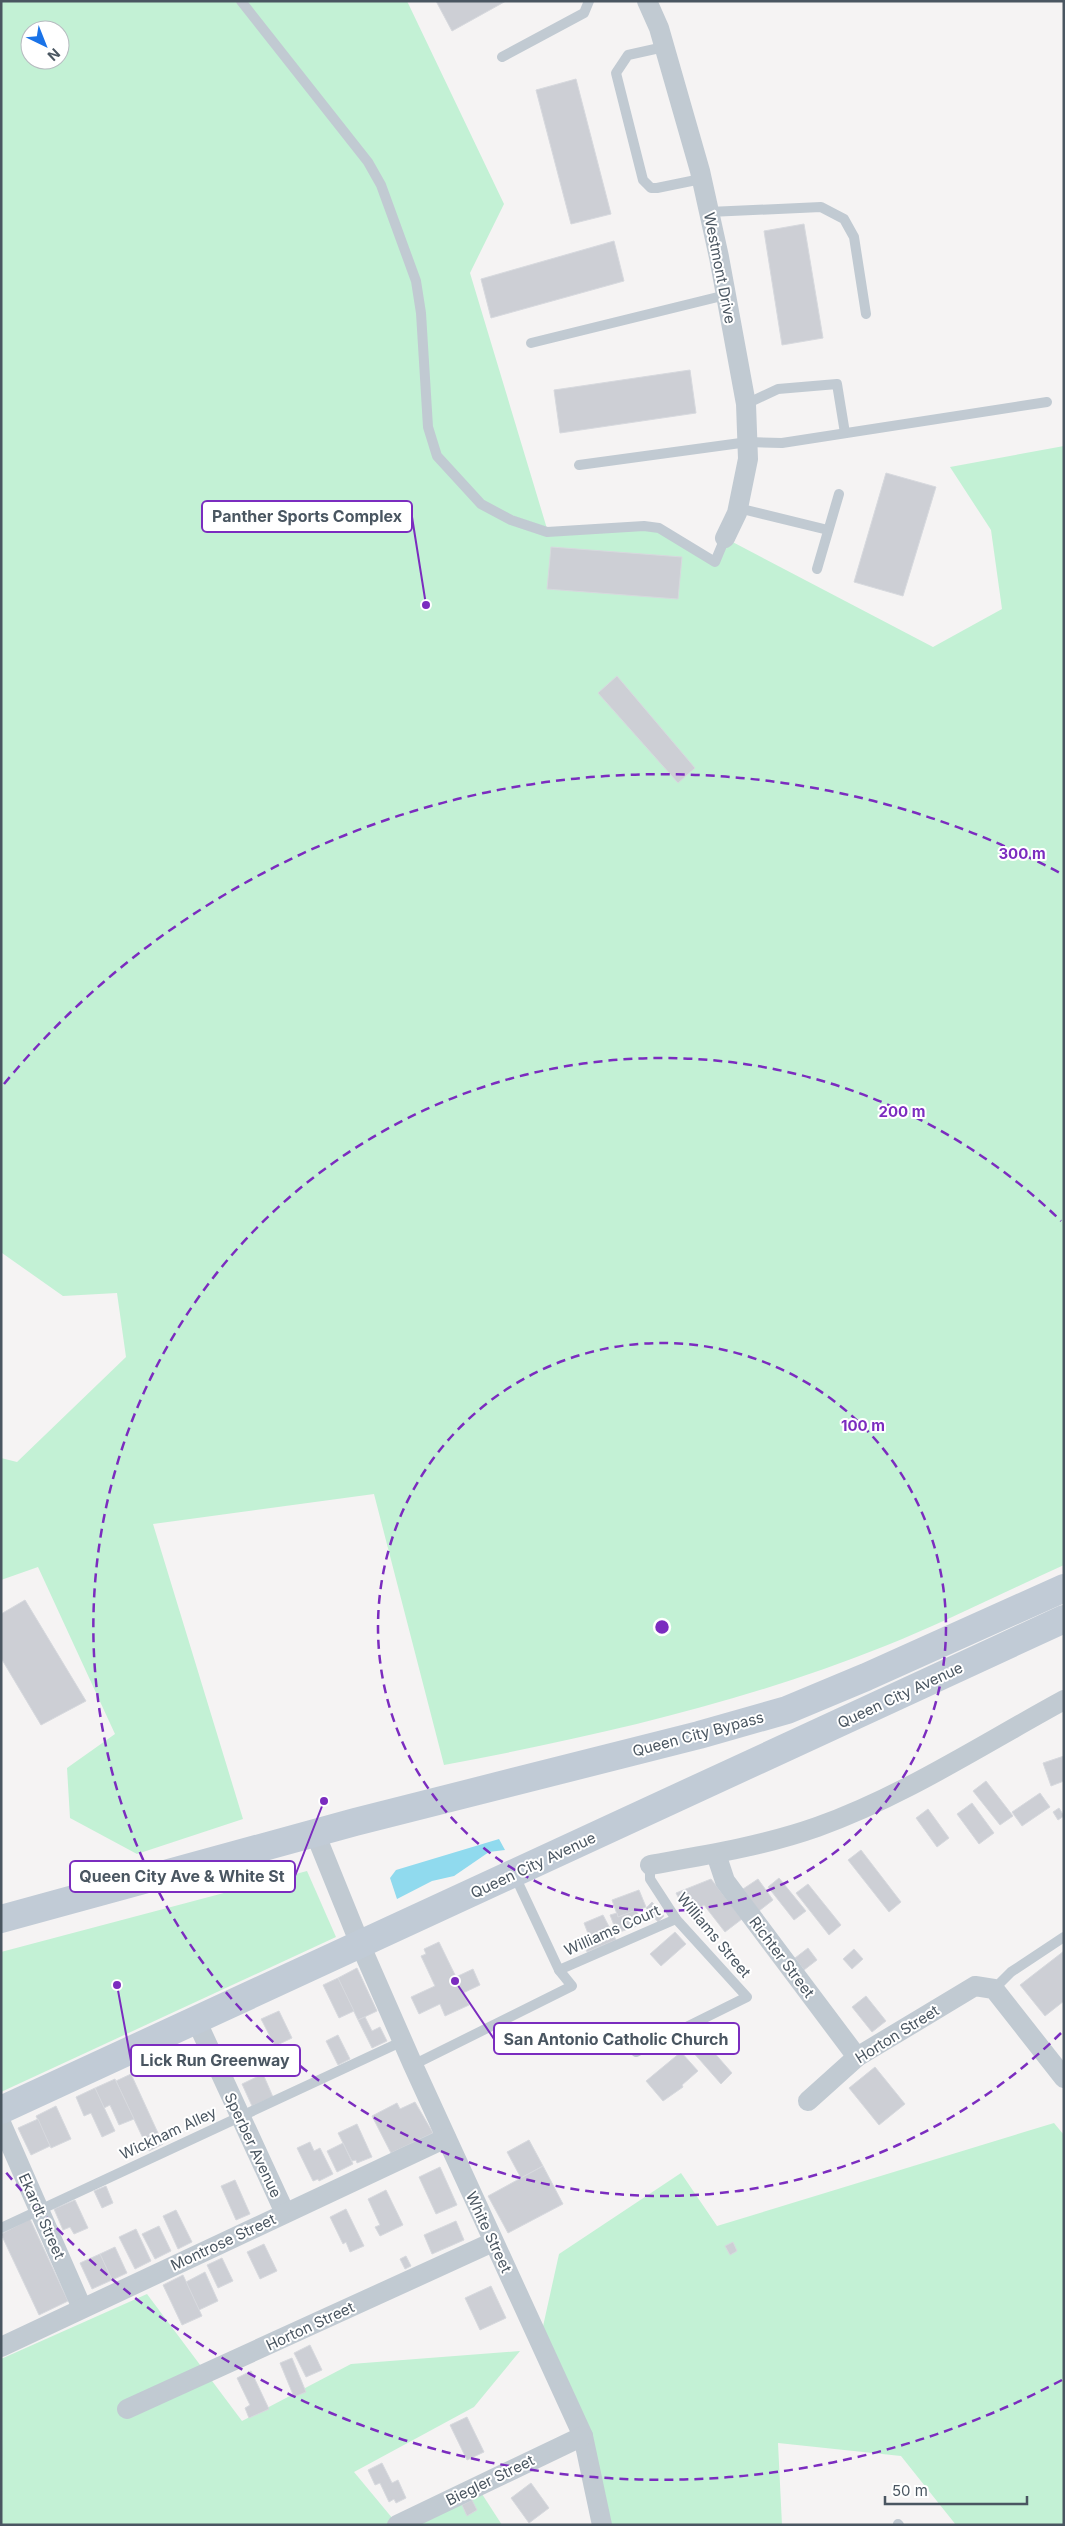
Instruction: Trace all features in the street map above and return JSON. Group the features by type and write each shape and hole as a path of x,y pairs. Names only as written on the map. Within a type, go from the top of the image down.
{"main road":[{"name":"Queen City Bypass","path":"1,1919 315,1833 699,1735 787,1710 866,1677 1064,1588"},
{"name":"Queen City Avenue","path":"1,2110 197,2022 360,1944 1064,1619"}],"street":[{"name":"Westmont Drive","path":"647,1 664,47 702,179 746,404 748,459 738,508 725,538"},
{"path":"650,1865 768,1843 818,1827 866,1807 1064,1700"},
{"name":"White Street","path":"315,1833 360,1944 413,2065 583,2436 602,2525"},
{"name":"Richter Street","path":"716,1854 725,1881 857,2057"},
{"name":"Horton Street","path":"808,2101 857,2057 975,1986 994,1989"},
{"path":"994,1989 1064,2078"},
{"name":"Sperber Avenue","path":"197,2022 285,2214"},
{"name":"Ekardt Street","path":"1,2123 82,2308"},
{"name":"Montrose Street","path":"1,2346 446,2138"},
{"name":"Horton Street","path":"127,2410 493,2242"},
{"name":"Biegler Street","path":"397,2525 583,2436"}],"lane":[{"path":"241,1 368,162 381,184 416,281 421,312 428,427 437,456 450,472 480,504 511,520 548,532 644,526 660,528 716,562 725,538"},
{"path":"502,57 584,13 589,1"},
{"path":"664,47 628,55 616,73 643,180 651,188 657,188 702,179"},
{"path":"709,212 821,208 844,219 854,236 866,314"},
{"path":"531,343 726,295"},
{"path":"746,404 778,389 837,384 845,433"},
{"path":"580,465 748,442 782,443 1047,402"},
{"path":"817,569 839,494"},
{"path":"738,508 828,530"},
{"name":"Williams Street","path":"636,2052 747,1997 676,1918 650,1879 650,1865"},
{"path":"413,2065 572,1986 560,1970 513,1873"},
{"name":"Williams Court","path":"560,1970 676,1918"},
{"path":"994,1989 1011,1972 1064,1937"},
{"name":"Wickham Alley","path":"1,2228 403,2041"}],"green space":[{"path":"1,1 407,1 504,204 470,273 548,532 659,528 715,562 725,538 933,647 1002,609 991,530 950,467 1064,446 1064,1565 907,1637 777,1685 612,1730 444,1765 374,1494 153,1524 243,1819 137,1854 70,1818 67,1768 115,1734 38,1567 1,1580 1,1458 17,1462 126,1357 117,1293 63,1296 2,1253"},
{"path":"307,1871 336,1937 1,2092 1,1952"},
{"path":"1054,2123 1064,2135 1064,2525 956,2525 901,2456 778,2443 782,2525 602,2525 540,2340 559,2254 681,2173 717,2226"},
{"path":"147,2294 242,2421 351,2364 520,2351 474,2407 354,2472 398,2525 1,2525 1,2359"},
{"path":"482,2494 502,2525 410,2525"}],"water":[{"path":"499,1839 505,1850 489,1852 454,1876 432,1881 397,1899 390,1878 396,1870"}],"building":[{"path":"436,1 506,1 452,31"},
{"path":"576,79 611,214 571,224 536,90"},
{"path":"804,224 823,338 782,345 764,231"},
{"path":"614,241 624,281 491,318 481,279"},
{"path":"690,370 696,413 560,433 554,390"},
{"path":"886,473 936,487 903,596 854,582"},
{"path":"551,547 682,557 678,599 547,589"},
{"path":"617,676 695,768 678,783 598,693"},
{"path":"25,1600 86,1701 41,1725 1,1658 1,1614"},
{"path":"1064,1756 1064,1781 1051,1786 1043,1763"},
{"path":"986,1781 1013,1816 1000,1825 973,1791"},
{"path":"1040,1793 1050,1807 1022,1826 1012,1812"},
{"path":"972,1803 994,1833 979,1844 957,1814"},
{"path":"1059,1808 1064,1816 1058,1820 1053,1812"},
{"path":"928,1809 949,1838 937,1847 916,1818"},
{"path":"861,1850 901,1902 889,1912 848,1860"},
{"path":"779,1878 806,1911 794,1920 768,1887"},
{"path":"711,1879 742,1919 725,1932 704,1905 687,1914 676,1893"},
{"path":"758,1879 773,1900 759,1911 743,1889"},
{"path":"808,1884 841,1925 829,1935 796,1893"},
{"path":"639,1890 646,1907 618,1917 612,1900"},
{"path":"652,1902 664,1916 658,1922 646,1908"},
{"path":"636,1910 642,1924 617,1933 610,1915 617,1913 618,1917"},
{"path":"603,1915 616,1940 587,1952 582,1939 589,1936 584,1923"},
{"path":"675,1932 686,1944 661,1966 650,1954"},
{"path":"439,1942 456,1977 473,1969 480,1985 463,1993 469,2005 445,2016 440,2004 419,2014 411,1997 435,1986 421,1956 426,1954 424,1949"},
{"path":"808,1948 817,1960 804,1970 795,1958"},
{"path":"854,1949 863,1959 852,1969 843,1959"},
{"path":"1064,1951 1064,2001 1045,2016 1020,1985"},
{"path":"357,1968 377,2011 358,2020 338,1978"},
{"path":"338,1978 354,2011 339,2018 323,1985"},
{"path":"866,1996 886,2021 872,2032 852,2007"},
{"path":"279,2011 292,2038 275,2046 261,2019"},
{"path":"365,2017 372,2031 380,2027 387,2041 372,2048 358,2020"},
{"path":"338,2035 350,2059 338,2065 326,2041"},
{"path":"704,2041 732,2073 721,2084 692,2051"},
{"path":"681,2052 698,2071 682,2085 683,2087 663,2101 646,2081"},
{"path":"875,2067 905,2104 879,2125 849,2088"},
{"path":"131,2074 163,2144 149,2151 116,2081"},
{"path":"263,2074 273,2097 252,2106 242,2084"},
{"path":"115,2079 134,2119 119,2125 110,2105 104,2108 95,2088"},
{"path":"95,2088 115,2131 102,2137 91,2113 84,2116 76,2097"},
{"path":"415,2102 433,2133 391,2153 372,2116 397,2103 400,2109"},
{"path":"56,2106 71,2139 51,2148 36,2116"},
{"path":"38,2119 50,2146 31,2155 18,2128"},
{"path":"357,2124 372,2157 357,2163 356,2160 352,2161 338,2133"},
{"path":"529,2140 543,2166 521,2178 507,2152"},
{"path":"310,2142 314,2151 320,2148 333,2174 319,2181 318,2179 313,2181 297,2148"},
{"path":"343,2143 353,2164 337,2172 327,2151"},
{"path":"543,2166 563,2204 508,2233 488,2196"},
{"path":"440,2167 457,2205 436,2214 419,2177"},
{"path":"235,2180 250,2214 236,2220 221,2186"},
{"path":"106,2186 113,2203 102,2208 94,2191"},
{"path":"386,2190 403,2225 380,2236 375,2227 380,2225 368,2199"},
{"path":"75,2200 88,2228 74,2234 70,2227 63,2230 54,2209"},
{"path":"346,2209 364,2246 350,2252 346,2242 343,2244 330,2217"},
{"path":"176,2210 192,2242 178,2249 163,2216"},
{"path":"30,2219 68,2301 39,2315 1,2234"},
{"path":"456,2221 464,2240 432,2254 424,2235"},
{"path":"159,2226 171,2251 155,2259 142,2234"},
{"path":"136,2229 151,2261 135,2269 119,2237"},
{"path":"733,2242 737,2251 730,2255 725,2246"},
{"path":"264,2244 277,2271 260,2279 247,2252"},
{"path":"115,2247 127,2273 112,2280 100,2254"},
{"path":"100,2254 112,2280 92,2289 80,2263"},
{"path":"406,2256 411,2266 405,2269 400,2259"},
{"path":"222,2258 233,2281 218,2288 207,2265"},
{"path":"205,2272 218,2301 199,2310 186,2282"},
{"path":"183,2275 202,2316 182,2325 163,2285"},
{"path":"491,2286 506,2318 480,2330 465,2298"},
{"path":"310,2345 322,2370 306,2377 294,2353"},
{"path":"292,2358 306,2392 294,2397 280,2363"},
{"path":"251,2371 269,2409 249,2418 245,2408 250,2405 237,2378"},
{"path":"467,2417 484,2452 467,2460 450,2425"},
{"path":"382,2463 392,2483 398,2480 406,2498 396,2503 394,2499 389,2502 380,2483 375,2485 368,2470"},
{"path":"531,2483 549,2508 529,2523 511,2498"},
{"path":"472,2500 477,2510 467,2516 462,2505"}],"place":[{"name":"Panther Sports Complex","path":"426,605"},
{"name":"Queen City Ave & White St","path":"324,1801"},
{"name":"San Antonio Catholic Church","path":"455,1981"},
{"name":"Lick Run Greenway","path":"117,1985"}]}
